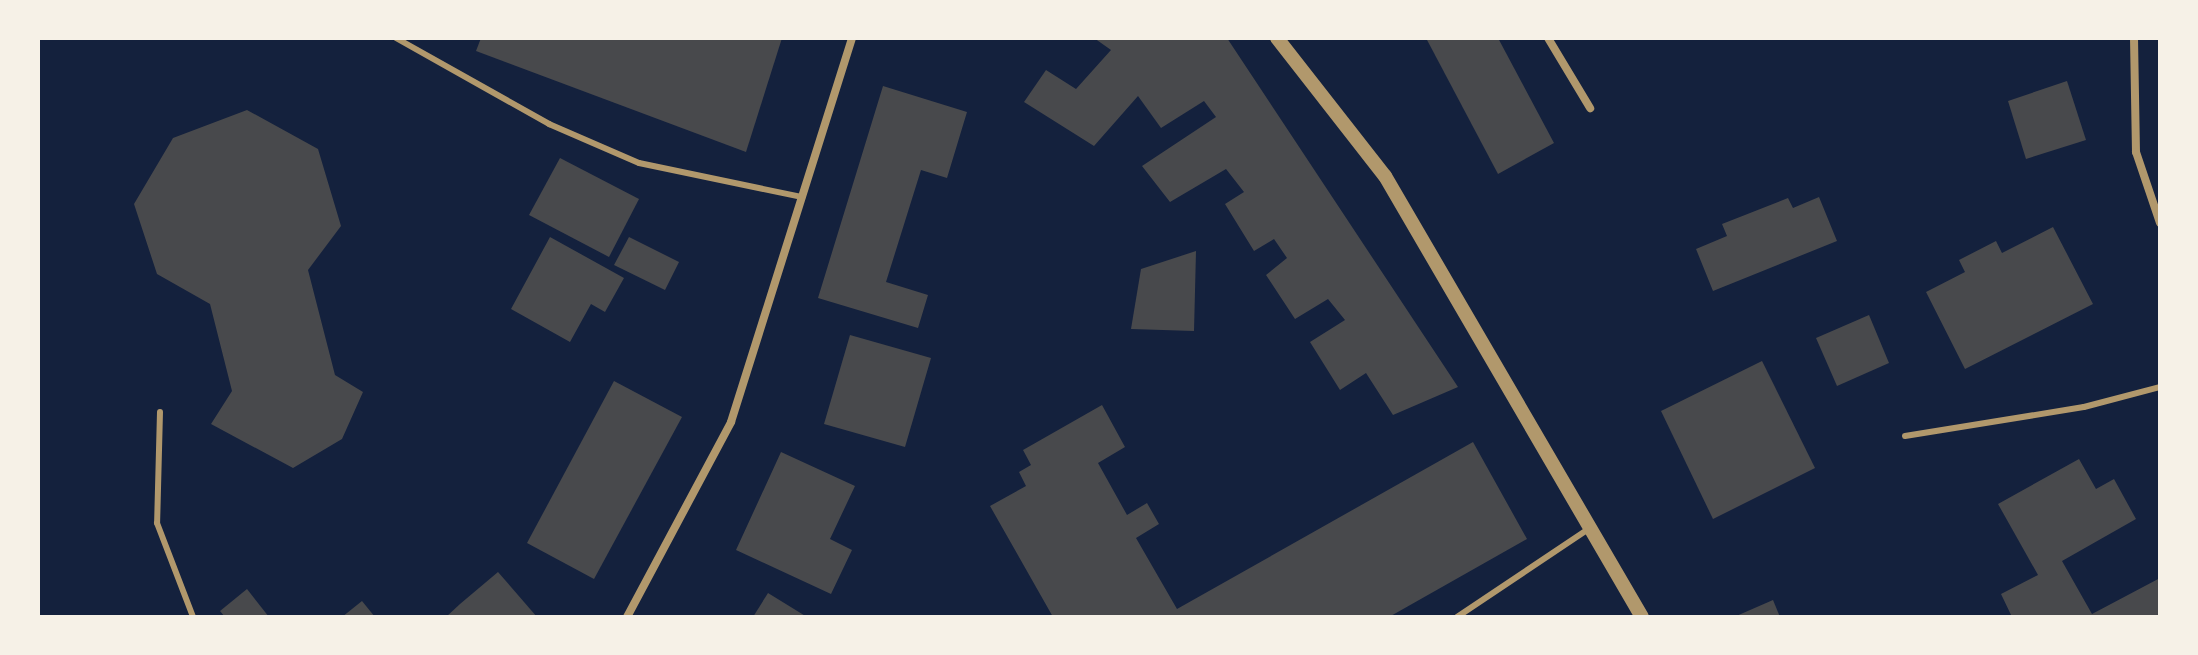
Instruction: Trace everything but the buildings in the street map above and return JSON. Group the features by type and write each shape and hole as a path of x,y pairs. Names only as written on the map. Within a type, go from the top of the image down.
{"street":[{"path":"627,617 731,422 852,38"},
{"path":"1277,38 1385,176 1590,528 1636,615"},
{"path":"1548,38 1590,108"},
{"path":"2134,38 2136,152 2160,223"}],"lane":[{"path":"396,38 549,124 639,163 802,197"},
{"path":"1905,436 2084,407 2160,387"},
{"path":"160,412 157,523 193,617"},
{"path":"1457,617 1590,528"}]}
